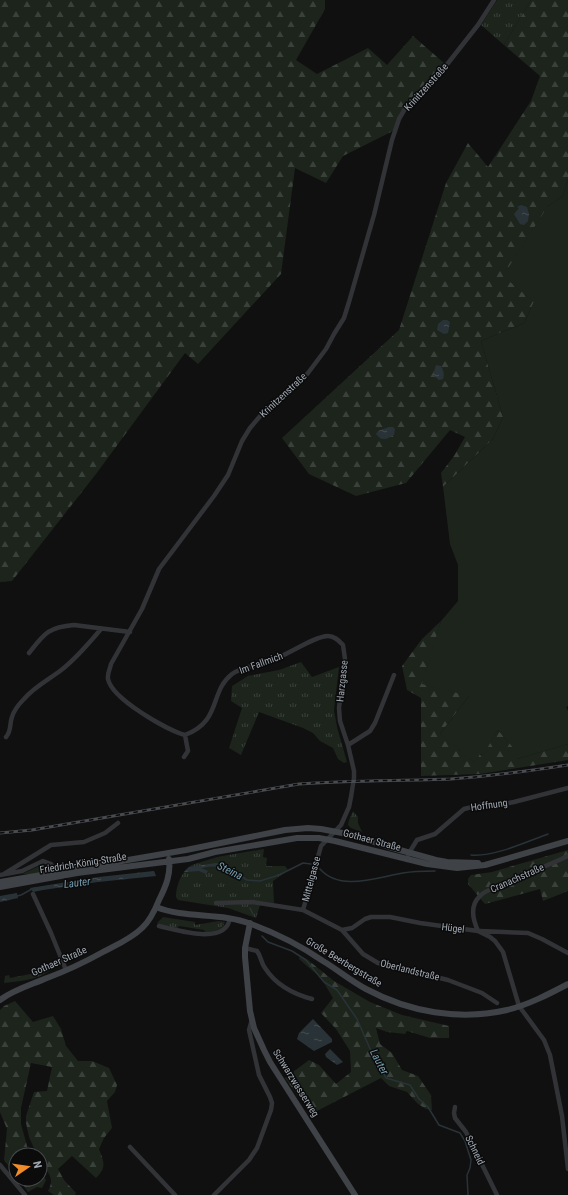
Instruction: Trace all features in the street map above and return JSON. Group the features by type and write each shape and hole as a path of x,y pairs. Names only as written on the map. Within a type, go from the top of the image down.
{"main road":[{"name":"Gothaer Straße","path":"0,1000 20,988 66,970 130,937 143,927 156,907 168,880 168,853 285,830 308,828 353,835 409,853 447,862 492,863"},
{"name":"Gothaer Straße","path":"169,862 215,852 296,838 326,839 407,860 435,866 457,868 485,865 568,841"},
{"name":"Friedrich-König-Straße","path":"0,882 168,853"},
{"name":"Friedrich-König-Straße","path":"0,887 84,872 169,862"},
{"name":"Große Beerbergstraße","path":"156,907 179,913 230,918 250,923 290,941 366,988 406,1006 454,1015 468,1016 495,1012 519,1006 568,984"},
{"name":"Schwarzwasserweg","path":"250,923 246,948 249,1001 254,1028 270,1062 355,1195"}],"street":[{"name":"Krinitzenstraße","path":"185,735 177,733 138,711 113,688 108,680 108,673 111,664 142,609 159,569 228,475 242,441 250,428 261,415 295,387 308,373 326,349 344,318 374,215 392,140 399,119 406,107 445,67 478,25 494,0"},
{"path":"29,653 41,637 48,631 56,628 74,625 130,632"},
{"path":"6,737 10,732 10,724 14,711 24,698 75,658 101,629"},
{"name":"Harzgasse","path":"318,638 329,636 337,639 344,645 345,659 339,708 340,721 352,757 354,778 351,797 345,817 335,831"},
{"name":"Im Fallmich","path":"185,735 200,727 210,717 225,682 232,674 275,660 318,638"},
{"path":"348,744 370,731 375,723 394,676"},
{"path":"184,757 188,751 185,735"},
{"name":"Hoffnung","path":"407,860 409,853 417,840 435,834 464,809 480,805 498,805 514,802 568,788"},
{"path":"2,875 51,845 84,842 105,833 118,823"},
{"name":"Mittelgasse","path":"303,910 320,848 326,839 335,831"},
{"name":"Cranachstraße","path":"478,931 474,921 473,912 475,903 479,896 491,889 568,856"},
{"path":"2,875 22,871 43,861 51,864 55,873"},
{"path":"33,894 51,932 66,970"},
{"name":"Oberlandstraße","path":"216,903 253,902 303,910 342,930 363,954 374,961 448,980 482,993 497,1003"},
{"name":"Hügel","path":"342,930 352,928 365,919 377,916 478,931 495,941 503,952 519,1006"},
{"path":"159,926 209,935 215,934 225,928 230,918"},
{"path":"478,931 528,933 542,938 568,953"},
{"path":"246,948 257,951 265,968 278,982 290,991 312,999"},
{"path":"0,993 7,995"},
{"path":"519,1006 544,1040 550,1055 562,1116 568,1169"},
{"path":"214,1195 249,1160 257,1148 271,1110 272,1103 259,1075 249,1030 252,1019"},
{"name":"Schneid","path":"455,1107 455,1118 466,1132 497,1195"},
{"path":"130,1147 174,1195"},
{"path":"0,1165 25,1195"}],"green space":[{"path":"0,0 325,0 325,9 296,60 317,74 368,48 387,65 413,36 444,63 424,86 409,100 404,107 393,131 343,156 326,183 295,168 281,274 198,364 185,353 96,474 12,581 0,582"},
{"path":"497,0 531,0 504,45 481,25"},
{"path":"531,0 568,0 568,179 563,196 548,206 534,302 524,323 481,341 503,417 493,439 443,487 441,473 454,456 465,437 450,430 406,483 356,496 309,474 282,438 399,330 446,183 468,143 488,167 531,101 540,76 504,45"},
{"path":"568,179 568,706 566,707 568,711 568,744 517,759 516,751 498,730 483,755 480,754 475,763 440,734 469,696 422,684 441,621 458,601 458,565 450,544 443,487 493,439 503,417 481,341 524,323 534,302 503,276 548,206 563,196"},
{"path":"441,621 435,643 469,696 440,734 482,755 498,730 517,751 517,759 568,744 568,760 480,774 421,776 421,698 407,690 402,666 422,639"},
{"path":"301,662 312,677 339,667 334,710 337,727 347,762 344,763 338,759 333,748 320,741 313,733 259,712 241,755 229,748 242,708 231,701 232,686 248,676 279,670"},
{"path":"353,811 358,817 358,823 362,832 351,828 348,825"},
{"path":"264,849 263,857 267,858 266,866 285,866 288,870 273,881 274,903 261,902 256,918 228,908 178,900 176,897 180,879 188,867 217,857"},
{"path":"568,850 568,891 543,901 540,889 485,904 468,884 468,879 471,875 492,872"},
{"path":"44,864 48,868 47,872 22,874"},
{"path":"163,917 195,922 195,925 219,921 225,922 220,929 205,933 204,930 179,926 177,929 160,925 157,923"},
{"path":"300,956 308,960 334,981 370,1002 402,1015 449,1026 449,1038 430,1038 407,1031 405,1034 387,1032 376,1028 380,1044 392,1053 402,1070 418,1076 431,1095 432,1110 426,1109 418,1104 407,1092 389,1086 381,1078 315,1112 299,1097 285,1078 309,1060 319,1065 336,1084 351,1072 350,1051 336,1029 321,1013 333,998 321,978 299,959"},
{"path":"51,970 34,978 4,983 5,976 9,975 10,978"},
{"path":"15,1001 33,1022 53,1016 61,1029 66,1046 78,1061 92,1061 109,1068 117,1085 115,1092 107,1101 112,1128 104,1138 99,1149 104,1164 102,1171 96,1178 72,1156 58,1169 64,1180 76,1193 75,1195 54,1195 48,1191 51,1185 51,1180 48,1173 48,1147 33,1147 29,1137 26,1123 26,1116 34,1092 47,1091 52,1067 31,1063 21,1108 21,1124 27,1147 8,1147 8,1165 4,1160 7,1129 0,1112 0,1010 4,1006"},
{"path":"25,1187 37,1187 28,1192"}],"water":[{"path":"521,205 527,207 529,214 528,221 524,225 520,224 514,214 519,208 517,207"},
{"path":"443,320 450,322 448,333 444,334 437,330 438,324"},
{"path":"436,365 441,366 444,374 443,379 439,380 433,375"},
{"path":"393,427 395,429 394,435 387,439 378,437 376,434 378,431"},
{"path":"216,863 223,864 235,871 232,874 214,866 201,868 208,871 206,874 199,871 184,872 189,867"},
{"path":"154,871 156,876 98,882 33,892 30,888 99,877"},
{"path":"17,893 18,898 0,902 0,896"},
{"path":"313,1019 332,1039 332,1042 314,1051 297,1039 299,1033"},
{"path":"330,1049 343,1062 337,1065 326,1057 325,1054"}],"waterway":[{"name":"Steina","path":"471,855 490,854 520,845 548,834"},
{"name":"Steina","path":"233,871 247,880 260,881 279,875 303,863 311,864"},
{"name":"Steina","path":"320,869 328,876 338,880 348,881 371,880 411,872 435,871"},
{"name":"Lauter","path":"17,896 32,889"},
{"name":"Lauter","path":"250,908 253,914"},
{"name":"Lauter","path":"262,936 268,942 292,951 306,960 324,982 337,990 357,1019 371,1051 386,1078 410,1085 419,1099 428,1107 439,1125 460,1133 465,1141 471,1160 467,1175 468,1195"}],"railway":[{"path":"0,833 32,830 299,784 451,779 568,765"}]}
